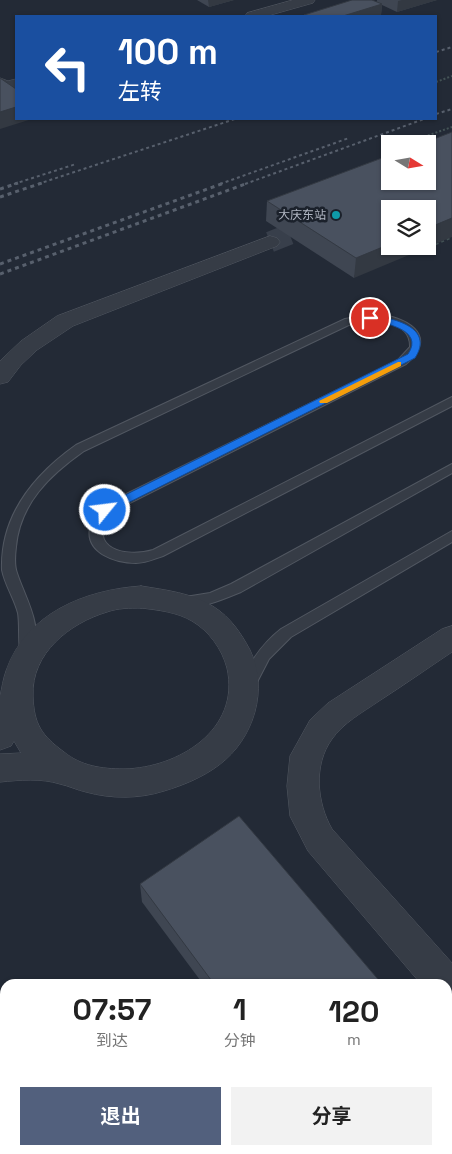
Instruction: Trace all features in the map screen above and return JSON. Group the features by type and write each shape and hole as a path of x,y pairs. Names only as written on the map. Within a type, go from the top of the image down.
{"street":[{"path":"256,15 308,0"},
{"path":"0,83 6,87 15,84"},
{"path":"0,377 7,366 25,348 44,333 65,321 270,242"},
{"path":"0,737 8,722 23,664 42,636 70,614 104,601 141,597 176,603 208,617 231,640 244,669 244,701 232,730 209,756 176,774 138,783 99,782 64,770 30,766 0,768"},
{"path":"442,979 320,840 307,816 303,786 306,756 321,729 339,712 452,638"},
{"path":"16,693 20,722 37,749 64,770"}],"lane":[{"path":"23,664 29,638 27,620 10,570 9,541 15,516 30,492 42,478 55,465 80,448 349,321 359,318 382,318 403,326 412,332 416,340 416,349 411,356 402,362 105,510 94,528 96,538 102,547 110,553 122,557 147,557 452,402"},
{"path":"176,603 212,598 236,588 452,468"},
{"path":"244,701 254,668 269,647 286,633 452,536"}],"path":[{"path":"437,82 452,76"},
{"path":"429,135 452,127"},
{"path":"436,244 452,237"}],"building":[{"path":"352,0 372,0 382,4 346,15 304,15"},
{"path":"0,78 15,88 15,107 0,112"},
{"path":"452,132 452,218 436,225 436,200 381,200 381,248 356,258 267,201 381,158 381,190 436,190 436,138"},
{"path":"239,816 378,979 210,979 140,884"}],"tunnel":[{"path":"270,242 323,221"}],"railway":[{"path":"437,52 452,47"},
{"path":"437,114 452,109"},
{"path":"38,184 232,120"},
{"path":"245,184 421,120"},
{"path":"220,184 349,138"},
{"path":"14,184 76,164"},
{"path":"0,189 18,183"},
{"path":"0,197 42,183"},
{"path":"0,264 224,183"},
{"path":"0,274 248,183"}],"slow traffic":[{"path":"323,401 398,364"}],"place":[{"name":"大庆东站","path":"336,215"}],"route":[{"path":"105,510 411,356 416,349 416,340 412,332 394,321 370,318"}]}
